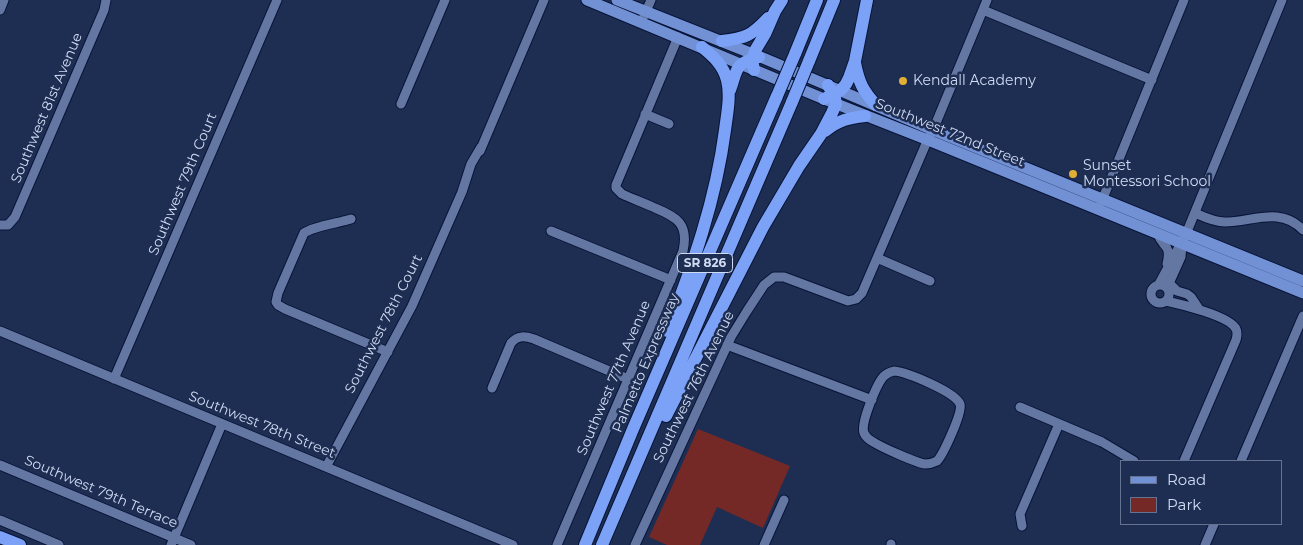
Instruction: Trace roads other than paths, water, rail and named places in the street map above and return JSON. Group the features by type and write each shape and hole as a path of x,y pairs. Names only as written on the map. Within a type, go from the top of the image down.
{"highway":[{"name":"Palmetto Expressway","path":"585,545 817,0"},
{"name":"SR 826","path":"602,545 834,0"},
{"path":"650,433 659,428 762,227 821,134 832,113 833,94 847,82 855,61 867,0"},
{"path":"722,41 739,39 752,34 779,5"},
{"path":"729,92 735,73 752,61 779,5"},
{"path":"633,430 640,400 699,246 724,142 729,92 728,82 717,59 702,48"},
{"path":"855,61 858,79 862,88 876,105"},
{"path":"821,134 843,120 866,116"},
{"path":"0,537 20,545"}],"main road":[{"name":"Southwest 72nd Street","path":"587,0 643,17 683,26 722,41 752,61"},
{"name":"Southwest 72nd Street","path":"617,0 678,38 702,48 752,61 833,94 876,105 931,135"},
{"path":"678,38 683,26"},
{"name":"Southwest 72nd Street","path":"833,94 866,116 931,135 1184,238 1303,290"},
{"name":"Southwest 72nd Street","path":"1101,204 1158,234 1184,238"}],"street":[{"path":"0,10 4,0"},
{"name":"Southwest 81st Avenue","path":"0,225 6,226 10,224 15,217 106,5 106,0"},
{"name":"Southwest 79th Court","path":"114,379 277,0"},
{"path":"401,104 445,0"},
{"name":"Southwest 78th Court","path":"326,467 416,298 462,192 469,182 481,147 544,0"},
{"path":"643,17 651,0"},
{"path":"930,281 877,258 987,0"},
{"path":"1101,204 1184,0"},
{"path":"1167,267 1184,238 1195,213 1282,0"},
{"path":"983,10 1152,80"},
{"path":"669,124 646,114 678,38"},
{"name":"Southwest 77th Avenue","path":"557,545 685,244 684,230 678,220 666,212 622,194 616,188 618,179 646,114"},
{"path":"1195,213 1221,222 1261,217 1282,217 1294,222 1303,230"},
{"path":"351,219 312,229 304,233 276,302 280,307 388,352"},
{"path":"551,230 671,280"},
{"path":"1158,234 1160,240 1166,245 1169,255 1165,285 1169,295 1166,301"},
{"path":"1165,285 1181,256 1184,238"},
{"name":"Southwest 76th Avenue","path":"635,545 727,345 741,319 766,283 774,278 790,278 848,302 860,295 877,258"},
{"path":"1184,460 1237,336 1237,331 1232,324 1199,309 1166,301 1158,303 1151,298 1150,293 1152,288 1165,285 1187,294 1199,309"},
{"path":"1188,307 1192,298"},
{"path":"1241,460 1303,316"},
{"name":"Southwest 78th Street","path":"0,331 513,545"},
{"path":"492,388 509,348 516,338 523,336 628,379"},
{"path":"727,345 872,400"},
{"path":"894,371 904,373 953,396 960,407 941,457 928,464 921,463 879,445 866,437 863,430 872,400 883,376 894,371"},
{"path":"1020,407 1102,442 1132,460"},
{"path":"172,542 222,424"},
{"path":"1022,526 1020,514 1059,424"},
{"name":"Southwest 79th Terrace","path":"0,465 172,542 191,545"},
{"path":"764,545 784,500"},
{"path":"0,520 59,545"},
{"path":"1205,545 1214,525"}],"place":[{"name":"Kendall Academy","path":"903,81"},
{"name":"Sunset Montessori School","path":"1073,174"}]}
